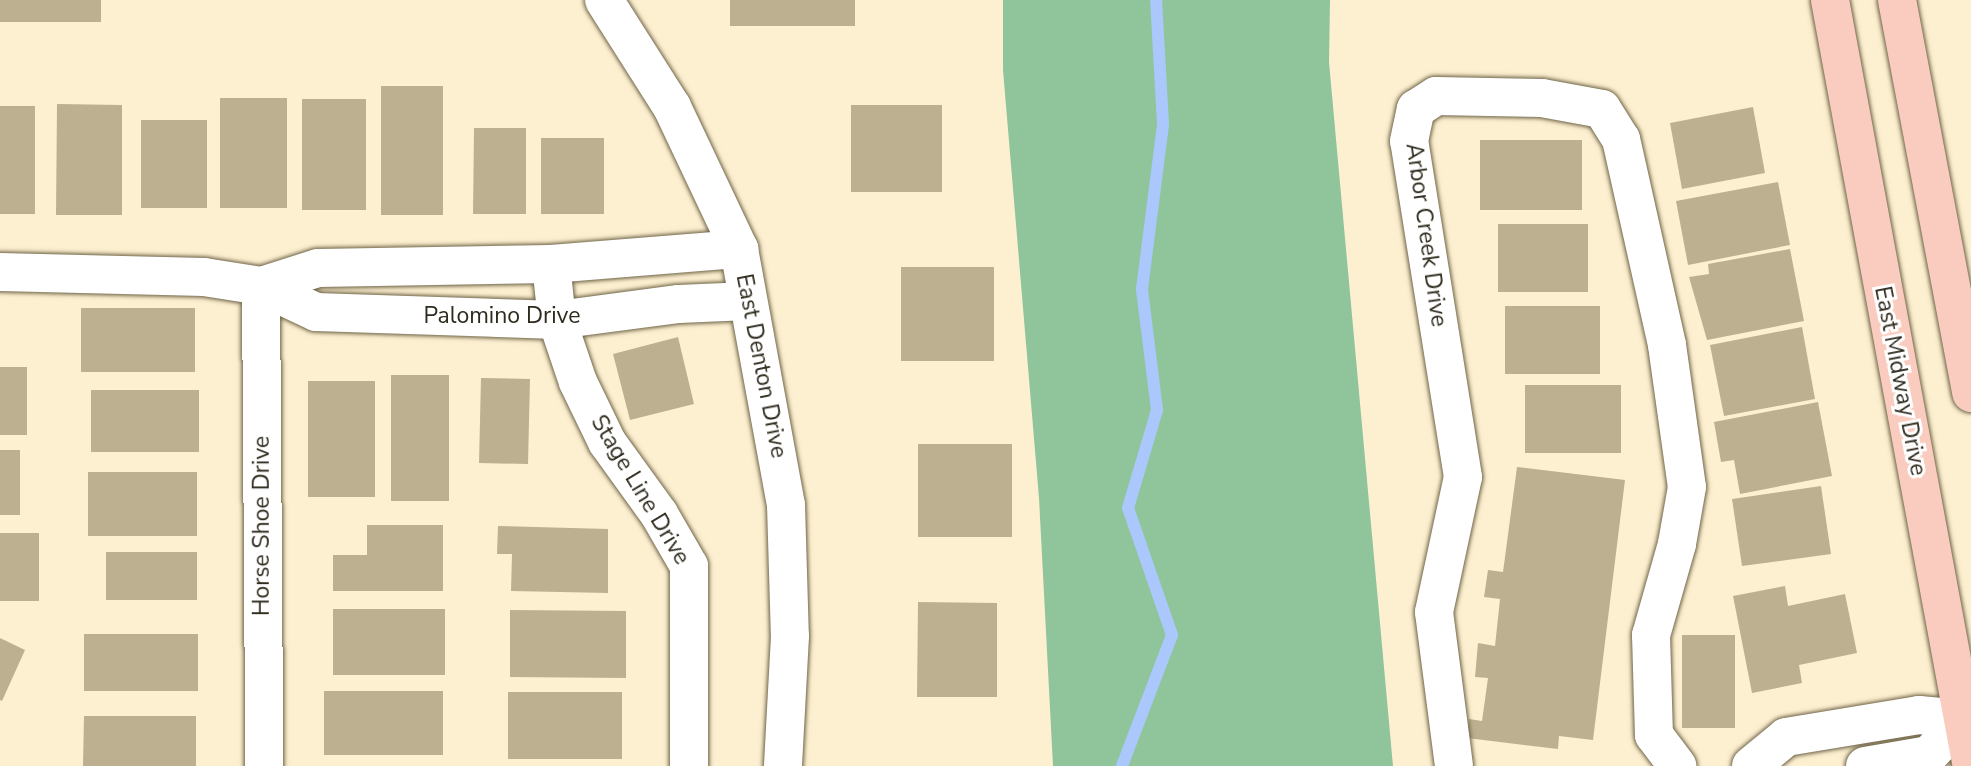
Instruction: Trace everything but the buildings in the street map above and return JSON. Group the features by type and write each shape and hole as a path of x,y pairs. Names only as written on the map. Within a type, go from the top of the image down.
{"main road":[{"name":"East Midway Drive","path":"1830,0 1967,719 1971,762"},
{"path":"1897,0 1971,393"}],"street":[{"name":"East Denton Drive","path":"604,0 672,107 739,248 786,505 790,636 783,766"},
{"name":"Arbor Creek Drive","path":"1454,766 1434,612 1463,477 1409,141 1416,109 1436,96 1542,98 1602,109 1621,139 1667,345 1687,487 1677,544 1651,635 1654,735 1677,766"},
{"name":"Palomino Drive","path":"261,286 318,268 551,264 739,248"},
{"name":"Stage Line Drive","path":"551,264 557,320 578,382 607,442 659,513 689,566 689,766"},
{"name":"Palomino Drive","path":"0,272 204,277 261,286 316,312 557,320 679,304 748,301"},
{"name":"Horse Shoe Drive","path":"261,286 264,766"},
{"path":"1751,766 1786,737 1919,715 1967,719"},
{"path":"1865,766 1929,755 1967,719"}],"green space":[{"path":"1003,0 1330,0 1329,62 1393,766 1053,766 1039,498 1003,70"}],"waterway":[{"path":"1122,766 1172,635 1128,508 1157,410 1142,289 1163,124 1156,0"}]}
